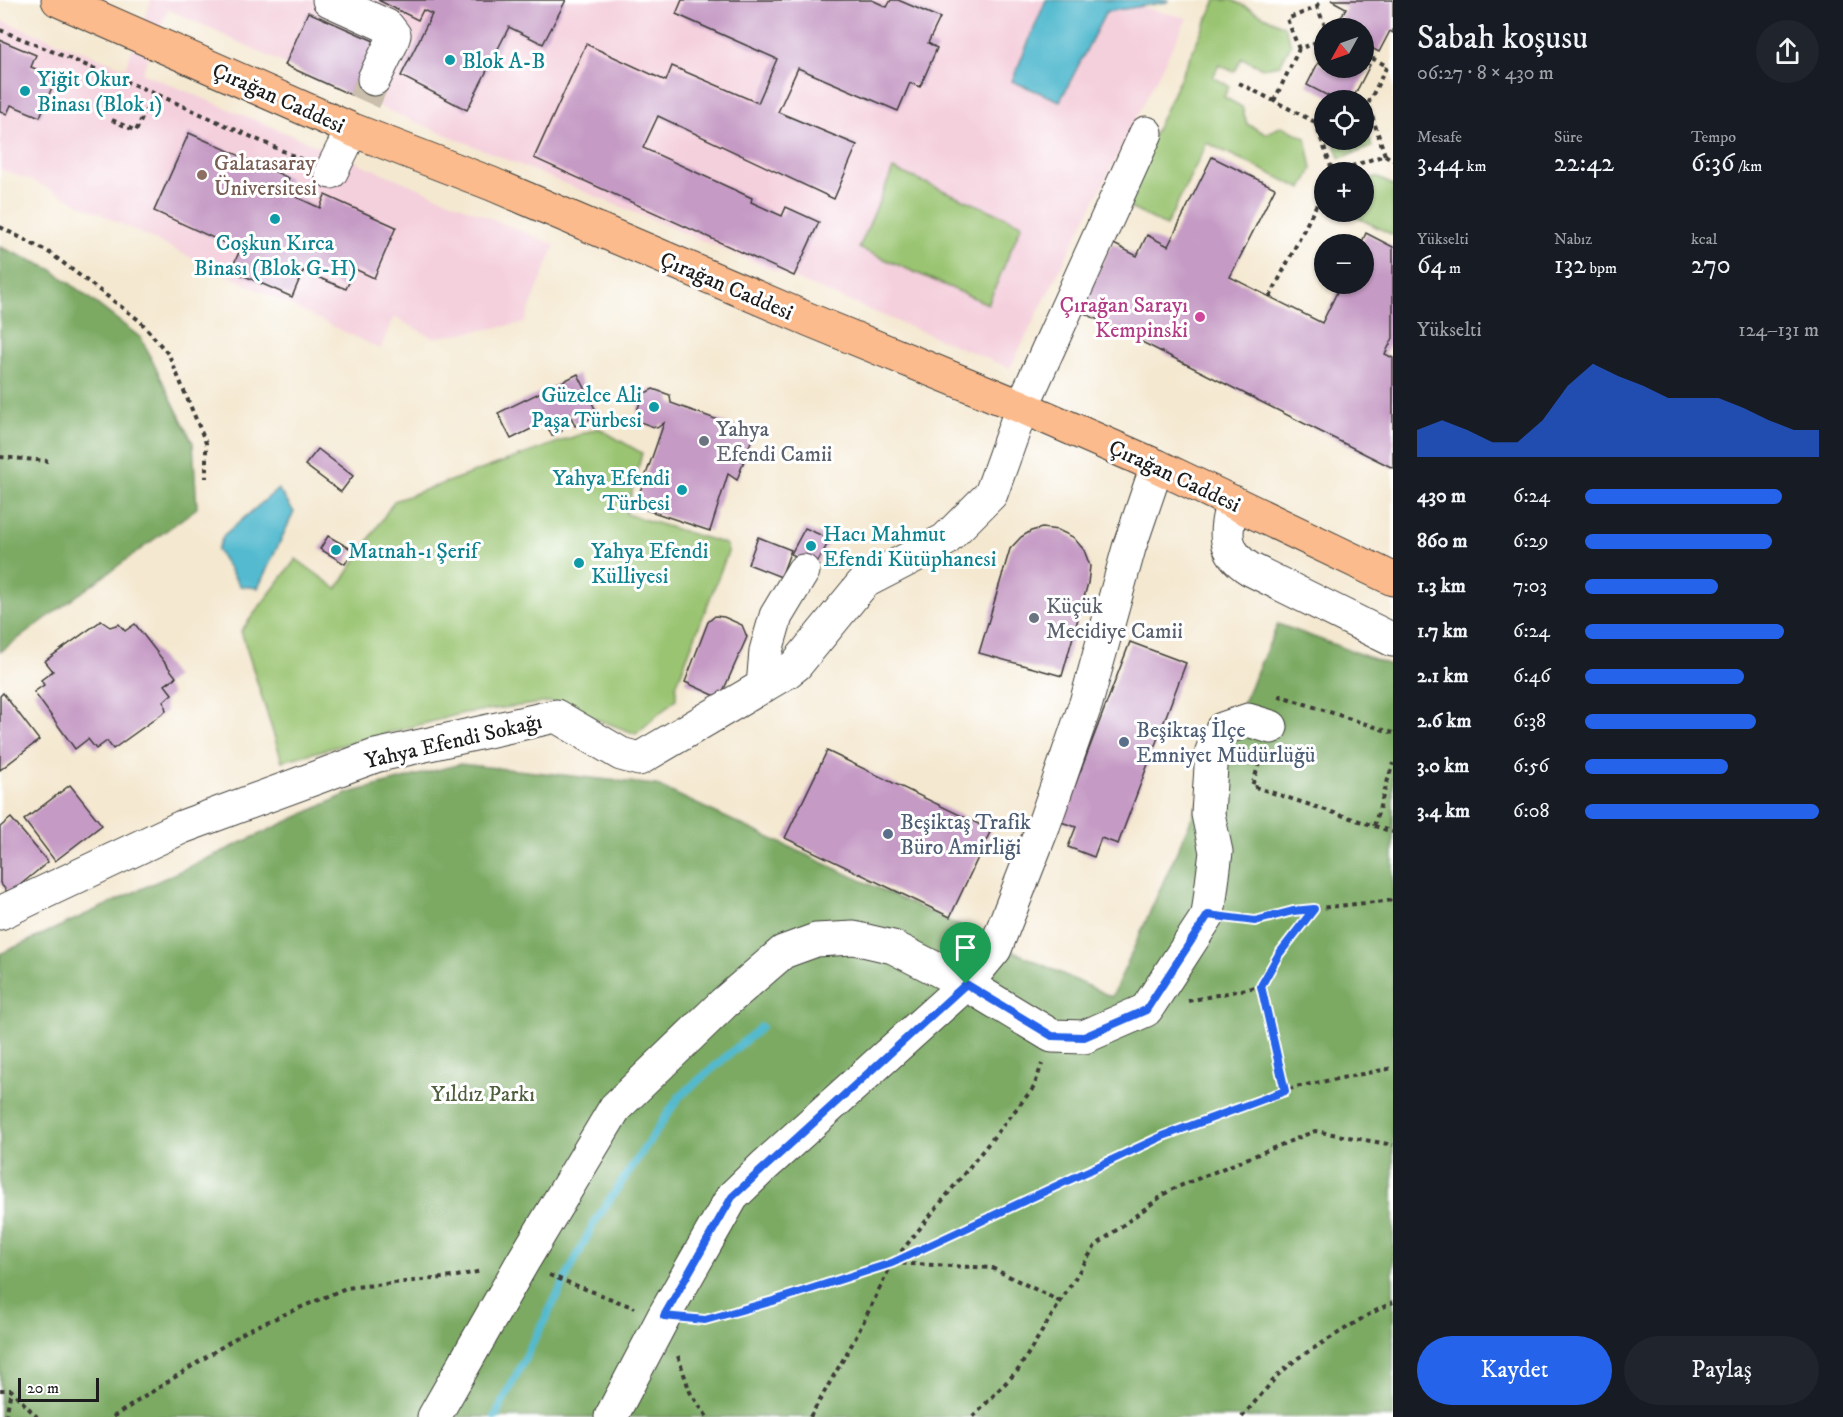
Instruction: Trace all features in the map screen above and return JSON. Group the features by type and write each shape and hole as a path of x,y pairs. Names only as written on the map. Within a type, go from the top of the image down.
{"main road":[{"name":"Çırağan Caddesi","path":"58,0 353,130 492,184 810,320 1022,407 1157,466 1393,579"}],"street":[{"path":"329,0 387,26 394,35 374,79"},
{"name":"Yahya Efendi Sokağı","path":"0,913 182,827 375,756 556,716 621,754 639,759 796,665 864,582 945,540 991,494 1022,407 1146,133"},
{"path":"611,1417 664,1316 732,1197 966,984 995,949 1044,824 1086,703 1129,548 1157,466"},
{"path":"1233,502 1226,522 1227,537 1231,552 1238,562 1393,640"},
{"path":"763,686 766,651 776,616 803,571"},
{"path":"434,1417 532,1268 615,1108 724,1003 783,952 816,940 854,938 893,947 966,984 1052,1036 1084,1037 1146,1010 1208,915 1216,852 1208,814 1212,751 1222,729 1248,720 1271,727"}],"path":[{"path":"1299,50 1287,19 1317,7 1321,0"},
{"path":"1317,7 1322,18"},
{"path":"0,30 154,93 338,159"},
{"path":"1274,101 1299,50 1314,43"},
{"path":"1374,59 1388,66 1374,91"},
{"path":"1239,83 1314,121"},
{"path":"112,120 136,131 154,93"},
{"path":"1374,126 1385,155 1393,160"},
{"path":"1364,162 1385,155"},
{"path":"1270,297 1314,210"},
{"path":"0,227 50,253 141,321 169,355 206,443 206,478"},
{"path":"0,458 48,461"},
{"path":"1393,733 1281,696 1252,786 1393,832"},
{"path":"1374,826 1393,763"},
{"path":"1208,915 1255,921 1293,911 1393,900"},
{"path":"1285,1091 1261,986 1279,954 1314,909"},
{"path":"1146,1010 1261,986"},
{"path":"810,1417 855,1337 892,1263 1034,1087 1052,1036"},
{"path":"707,1417 690,1392 664,1316 705,1320 892,1263 1163,1136 1305,1085 1393,1068"},
{"path":"973,1417 1018,1370 1095,1246 1170,1190 1315,1131 1393,1145"},
{"path":"892,1263 992,1268 1061,1302"},
{"path":"113,1417 248,1330 345,1288 532,1268 621,1304"},
{"path":"1242,1417 1278,1376 1298,1358 1393,1302"},
{"path":"0,1390 11,1390 37,1417"},
{"path":"6,1417 11,1390"},
{"path":"1248,1410 1249,1417"}],"shaded area":[{"path":"150,0 1113,0 1187,18 1010,368 351,95 168,9 142,73 555,245 524,323 433,338 394,317 380,349 33,181 0,169 0,20 125,68"}],"green space":[{"path":"1216,0 1232,0 1284,26 1291,44 1280,65 1262,68 1242,58 1234,72 1219,65 1213,77 1229,86 1224,97 1242,107 1247,124 1266,134 1282,126 1306,138 1312,169 1302,189 1207,143 1166,226 1122,204"},
{"path":"1337,150 1363,150 1340,158"},
{"path":"893,169 1022,224 988,304 859,248"},
{"path":"1374,178 1393,185 1393,235 1366,222 1374,222"},
{"path":"0,247 51,269 141,338 193,443 197,508 0,652"},
{"path":"598,428 642,453 626,514 726,544 728,552 676,686 676,699 636,734 551,702 464,713 282,761 241,631 296,559 337,589 394,501"},
{"name":"Yıldız Parkı","path":"1278,624 1393,666 1393,1417 0,1417 0,954 349,793 460,764 656,785 1112,997"}],"water":[{"path":"1046,0 1168,0 1106,12 1060,101 1012,81"},
{"path":"278,489 294,512 258,588 240,586 217,550 224,535"}],"building":[{"name":"Blok A-B","path":"378,0 566,0 543,44 509,27 467,110 401,76 432,14 423,10 418,20"},
{"path":"682,0 872,0 887,7 891,0 898,0 940,18 928,43 937,48 920,87 910,83 898,111 798,68 778,112 857,145 834,199 658,116 643,148 752,198 751,202 782,216 786,207 819,222 794,276 534,158 586,44 666,81 672,66 758,103 777,59 676,14"},
{"path":"1331,0 1393,0 1393,33 1390,31 1379,52 1374,49 1374,18 1340,18 1346,8"},
{"path":"308,12 374,41 351,95 285,65"},
{"name":"Yiğit Okur Binası (Blok ı)","path":"0,40 36,55 31,67 56,77 40,117 11,105 7,114 0,111"},
{"path":"1314,71 1314,78 1363,78 1357,90 1317,90 1307,85"},
{"name":"Coşkun Kırca Binası (Blok G-H)","path":"189,133 289,178 283,191 320,208 325,195 396,227 374,278 355,269 346,289 303,271 292,297 231,270 240,250 154,211"},
{"name":"Çırağan Sarayı Kempinski","path":"1212,157 1275,188 1230,277 1322,323 1336,294 1374,294 1374,237 1393,247 1393,338 1385,354 1393,358 1393,468 1078,310 1112,243 1137,256 1147,235 1168,246"},
{"path":"578,374 598,415 575,426 570,414 557,420 562,431 552,436 545,422 511,439 498,413"},
{"path":"653,389 670,395 671,403 754,433 737,480 728,474 710,531 635,506 664,423 657,428 640,422 637,411 643,394"},
{"path":"318,449 353,476 341,492 305,465"},
{"name":"Hacı Mahmut Efendi Kütüphanesi","path":"805,528 830,539 816,565 791,554"},
{"name":"Küçük Mecidiye Camii","path":"1042,528 1058,530 1073,537 1084,550 1090,566 1088,583 1062,676 979,653 1010,549 1021,537"},
{"name":"Matnah-ı Şerif","path":"328,536 353,550 345,564 320,549"},
{"path":"758,537 791,550 781,577 748,564"},
{"path":"715,616 724,617 742,625 747,637 720,698 685,682 708,622"},
{"path":"101,621 110,627 119,624 125,631 135,624 176,677 165,685 172,694 164,701 166,711 113,749 107,741 96,749 88,739 75,749 34,692 44,685 41,680 53,671 45,661"},
{"name":"Beşiktaş İlçe Emniyet Müdürlüğü","path":"1130,642 1186,663 1118,844 1101,838 1094,857 1068,847 1076,827 1061,822"},
{"path":"3,693 39,740 0,770 0,696"},
{"name":"Beşiktaş Trafik Büro Amirliği","path":"827,751 991,830 950,917 785,838"},
{"path":"70,785 102,825 55,861 24,820"},
{"path":"11,818 48,862 9,894 0,883 0,827"}],"waterway":[{"path":"495,1417 594,1223 679,1097 761,1027"}],"tunnel":[{"path":"344,146 374,79"}],"place":[{"name":"Blok A-B","path":"450,60"},
{"name":"Yiğit Okur Binası (Blok ı)","path":"25,91"},
{"name":"Galatasaray Üniversitesi","path":"202,175"},
{"name":"Coşkun Kırca Binası (Blok G-H)","path":"275,219"},
{"name":"Çırağan Sarayı Kempinski","path":"1200,317"},
{"name":"Güzelce Ali Paşa Türbesi","path":"654,407"},
{"name":"Yahya Efendi Camii","path":"704,441"},
{"name":"Yahya Efendi Türbesi","path":"682,490"},
{"name":"Hacı Mahmut Efendi Kütüphanesi","path":"811,546"},
{"name":"Matnah-ı Şerif","path":"336,550"},
{"name":"Yahya Efendi Külliyesi","path":"579,563"},
{"name":"Küçük Mecidiye Camii","path":"1034,618"},
{"name":"Beşiktaş İlçe Emniyet Müdürlüğü","path":"1124,742"},
{"name":"Beşiktaş Trafik Büro Amirliği","path":"888,834"}],"route":[{"path":"1314,909 1279,954 1261,986 1285,1091 1163,1136 892,1263 705,1320 664,1316 732,1197 966,984 1052,1036 1084,1037 1146,1010 1208,915 1255,921 1293,911 1314,909"}]}
